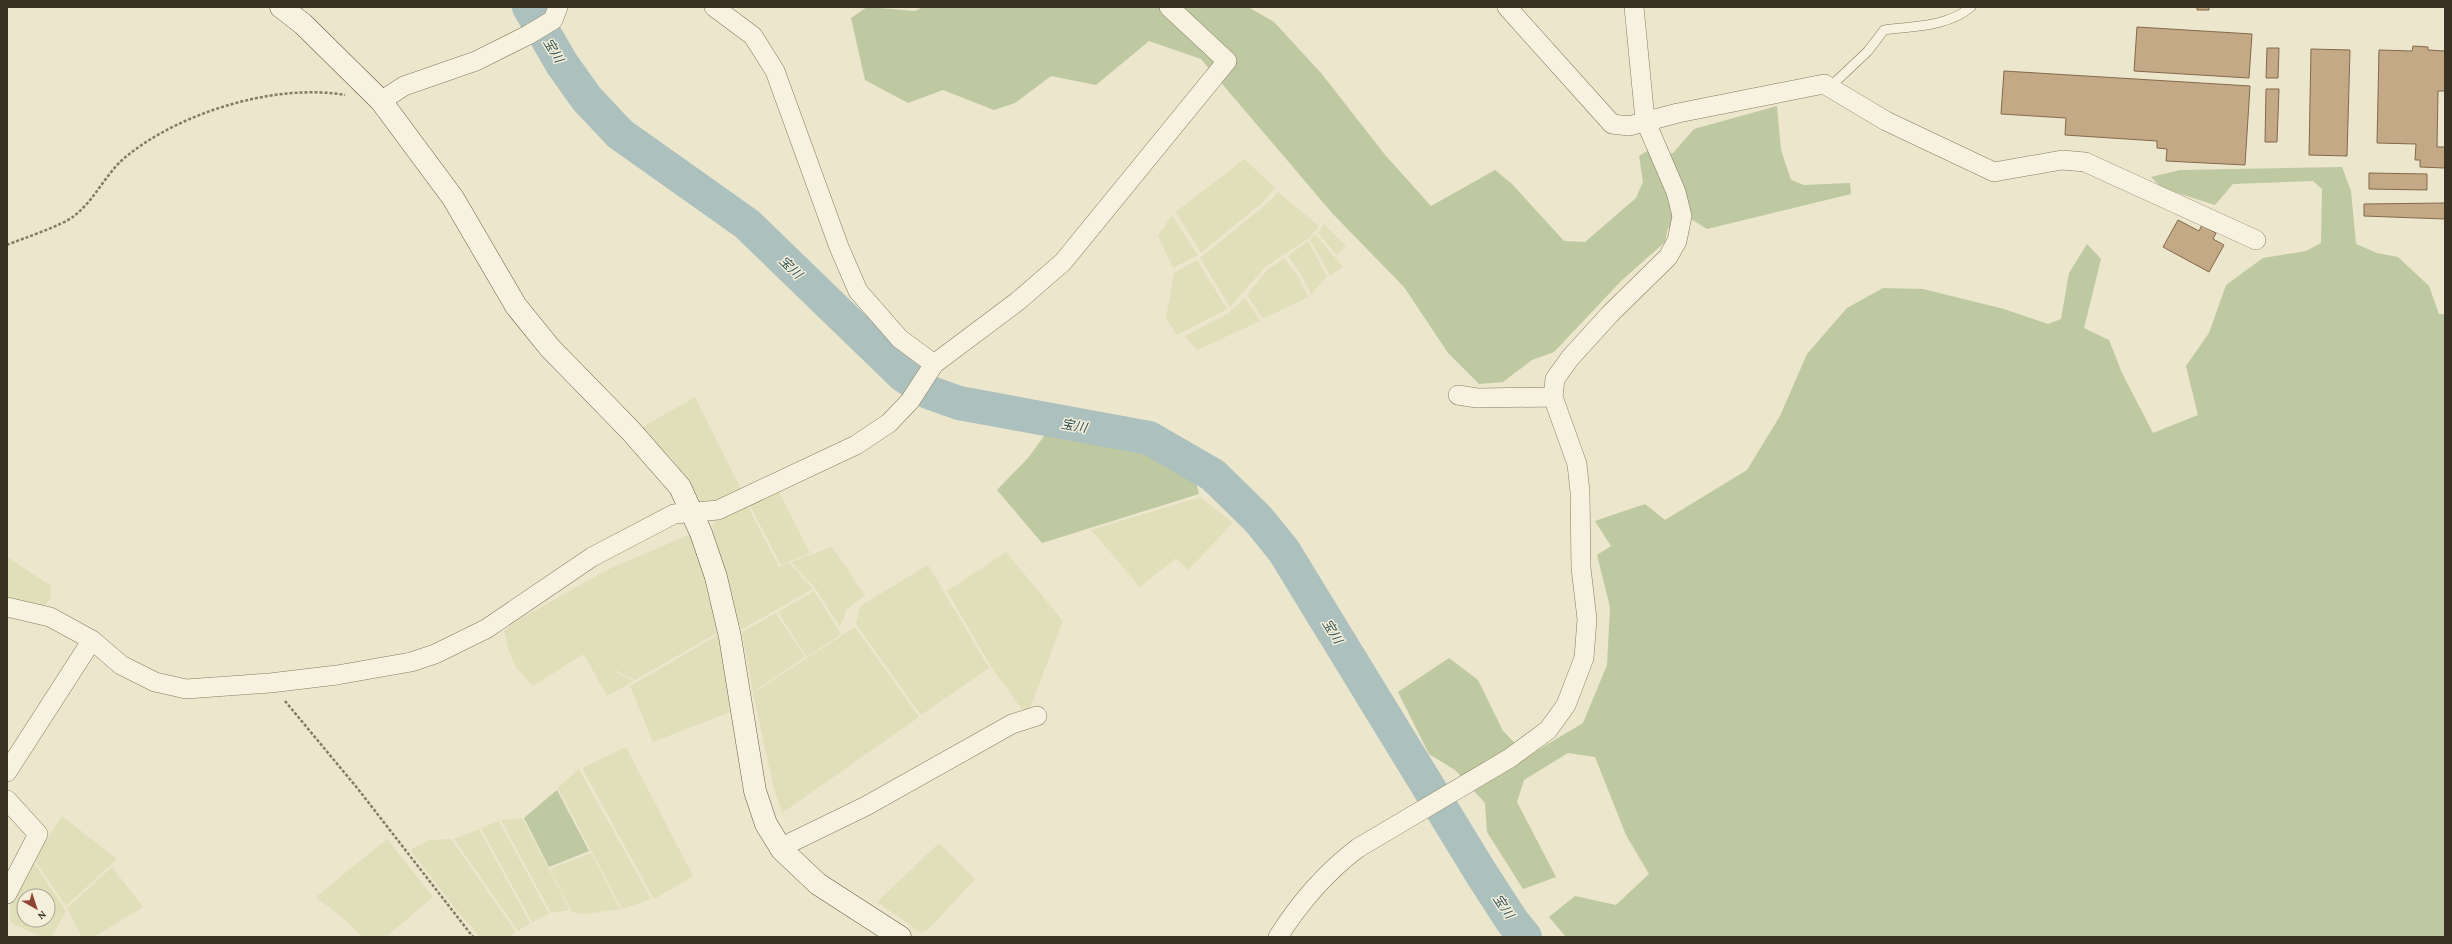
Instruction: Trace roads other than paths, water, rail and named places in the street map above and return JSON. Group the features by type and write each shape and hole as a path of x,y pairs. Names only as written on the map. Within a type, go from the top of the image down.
{"street":[{"path":"281,7 303,24 381,101 453,198 516,306 550,348 630,430 680,487 701,533 716,577 730,637 756,791 766,824 782,850 818,884 900,937"},
{"path":"381,101 404,86 476,61 528,35 553,20 558,7"},
{"path":"714,7 753,36 775,71 839,247 858,291 900,339 934,364"},
{"path":"7,607 50,617 92,640 121,666 155,682 186,688 270,683 378,668 435,654 486,629 592,557 674,514 690,511 718,510 856,445 889,423 910,401 934,364 1018,300 1064,262 1227,61 1169,7"},
{"path":"1507,7 1612,124 1629,126 1645,120 1824,84 1886,121 1994,172 2062,160 2085,162 2256,240"},
{"path":"1278,937 1298,905 1337,864 1358,848 1510,758 1548,730 1566,704 1584,658 1587,619 1581,568 1578,464 1553,397 1555,379 1570,358 1668,257 1677,241 1682,216 1676,192 1645,120 1634,7"},
{"path":"1458,395 1477,398 1553,397"},
{"path":"7,772 92,640"},
{"path":"782,850 792,842 866,806 1012,724 1037,716"},
{"path":"7,800 38,834 7,894"}],"lane":[{"path":"1830,87 1868,51 1884,30 1942,23 1963,13 1971,7"}],"waterway":[{"name":"宝川","path":"529,7 562,64 587,99 620,134 747,224 903,375 928,392 959,403 1149,438 1213,475 1258,519 1284,551 1481,873 1512,921 1525,937"}]}
